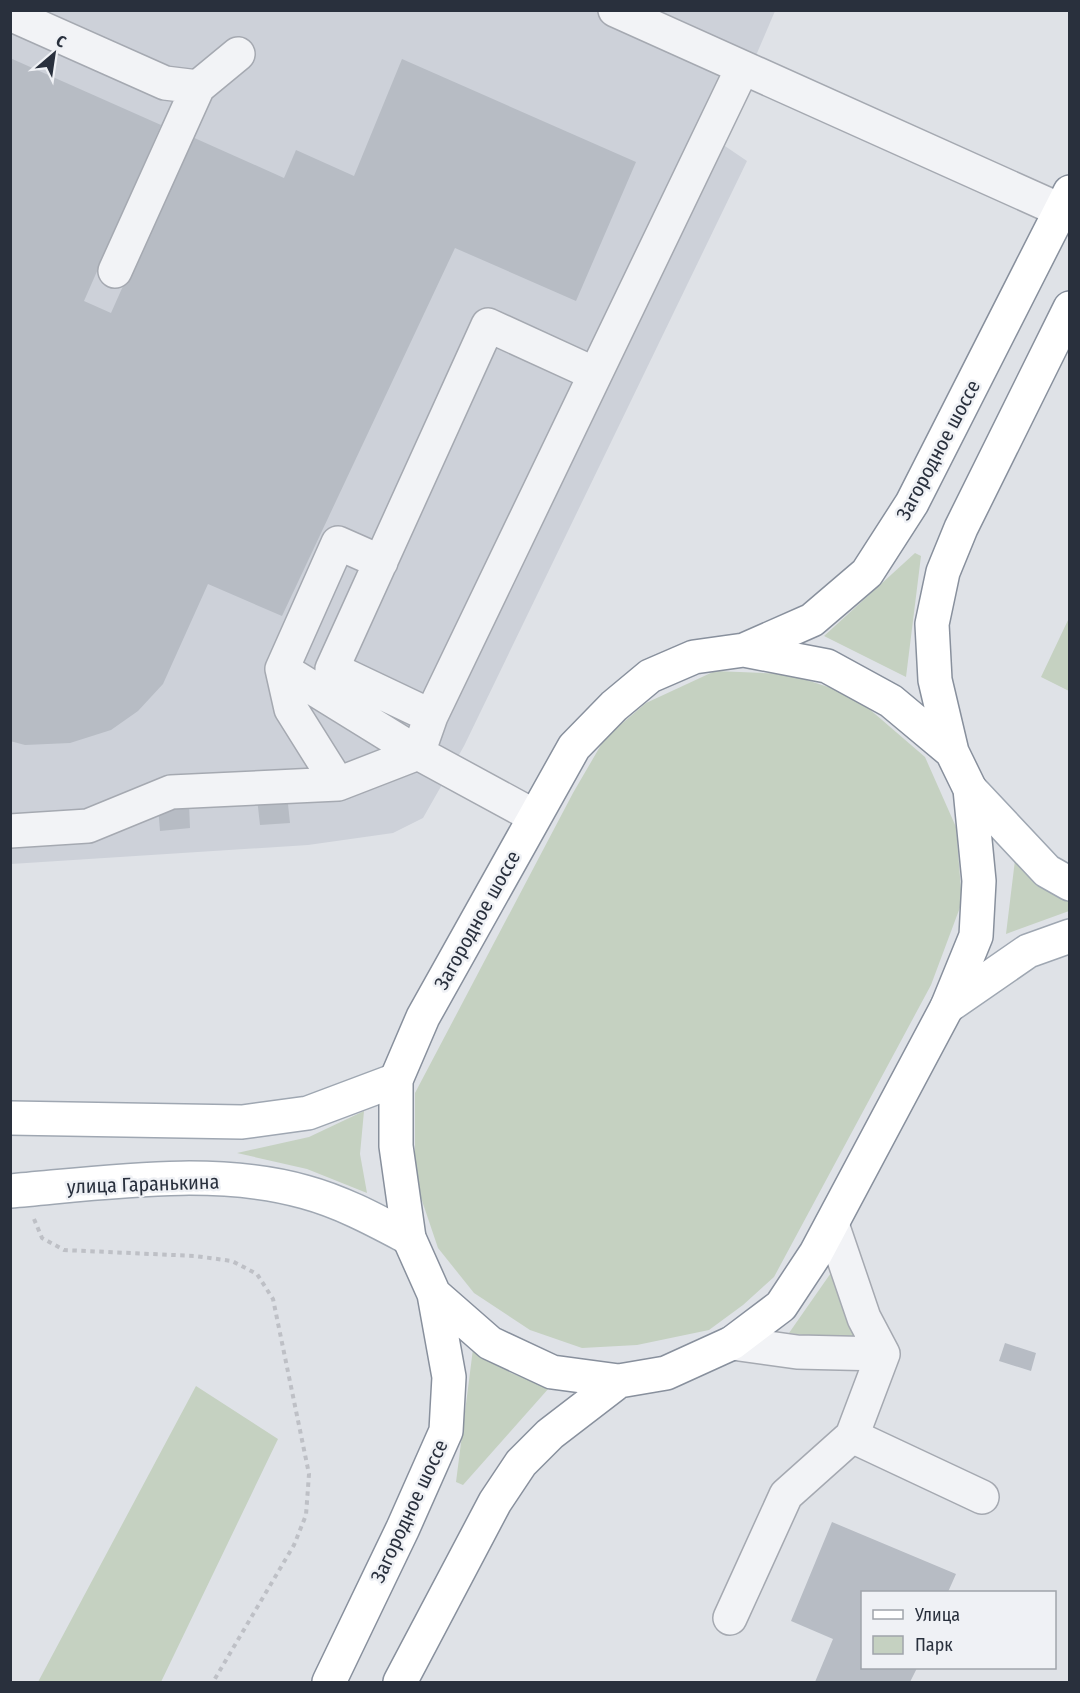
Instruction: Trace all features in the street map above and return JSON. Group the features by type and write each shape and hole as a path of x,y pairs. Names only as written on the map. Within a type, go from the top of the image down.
{"main road":[{"name":"Загородное шоссе","path":"328,1683 403,1528 446,1431 449,1377 434,1294 409,1238 396,1146 396,1080 423,1017 574,747 614,706 650,676 694,657 744,650 812,620 867,573 912,503 1065,201"},
{"name":"Загородное шоссе","path":"434,1294 490,1343 552,1372 619,1381 666,1373 732,1343 781,1306 832,1224 947,1007 976,936 979,881 970,789 952,752 935,680 932,624 943,572 961,528 1070,308"},
{"name":"Загородное шоссе","path":"744,650 827,666 891,701 952,752"},
{"path":"970,789 1047,871 1070,884"},
{"path":"947,1007 1028,951 1070,936"},
{"path":"10,1118 242,1122 309,1113 396,1080"},
{"name":"улица Гаранькина","path":"16,1191 191,1179 245,1182 303,1191 350,1207 409,1238"},
{"name":"Загородное шоссе","path":"400,1683 495,1502 521,1463 550,1434 619,1381"}],"lane":[{"path":"615,10 742,69 1065,201"},
{"path":"10,14 165,83 198,87"},
{"path":"115,271 198,87 238,54"},
{"path":"10,831 88,826 171,792 338,784 418,753 431,716 742,69"},
{"path":"431,716 332,669 488,325 595,374"},
{"path":"338,784 291,709 286,660 338,543 381,562"},
{"path":"286,660 418,753 534,816"},
{"path":"730,1618 786,1495 852,1436 883,1354 864,1318 832,1224"},
{"path":"732,1343 796,1352 883,1354"},
{"path":"852,1436 982,1497"}],"path":[{"path":"16,1191 42,1238 64,1250 195,1256 232,1261 257,1274 273,1299 309,1474 306,1515 294,1545 213,1683"}],"shaded area":[{"path":"11,11 775,11 719,142 747,161 464,746 423,818 393,833 308,845 11,864"}],"green space":[{"path":"915,553 921,556 906,677 824,636"},
{"path":"1069,618 1069,691 1041,677"},
{"path":"715,671 788,674 853,695 925,757 956,827 962,902 931,985 774,1277 743,1305 709,1330 637,1345 582,1348 530,1330 474,1293 438,1248 415,1180 415,1093 573,793 605,738 646,703"},
{"path":"1015,860 1069,901 1069,911 1006,934"},
{"path":"364,1111 360,1154 367,1193 307,1169 237,1153 309,1137"},
{"path":"833,1270 863,1343 789,1333"},
{"path":"473,1349 511,1373 549,1388 463,1485 456,1482"},
{"path":"196,1386 278,1439 161,1682 38,1682"}],"building":[{"path":"10,58 161,125 84,301 111,313 190,136 284,178 296,150 354,176 402,59 636,162 576,301 455,248 282,616 208,584 163,684 138,711 111,730 70,743 25,745 10,741"},
{"path":"287,795 290,823 260,825 257,798"},
{"path":"189,804 190,828 160,831 158,806"},
{"path":"1005,1343 1036,1353 1031,1371 999,1361"},
{"path":"832,1522 956,1574 948,1591 861,1591 861,1669 916,1669 910,1682 815,1682 833,1639 791,1621"}]}
